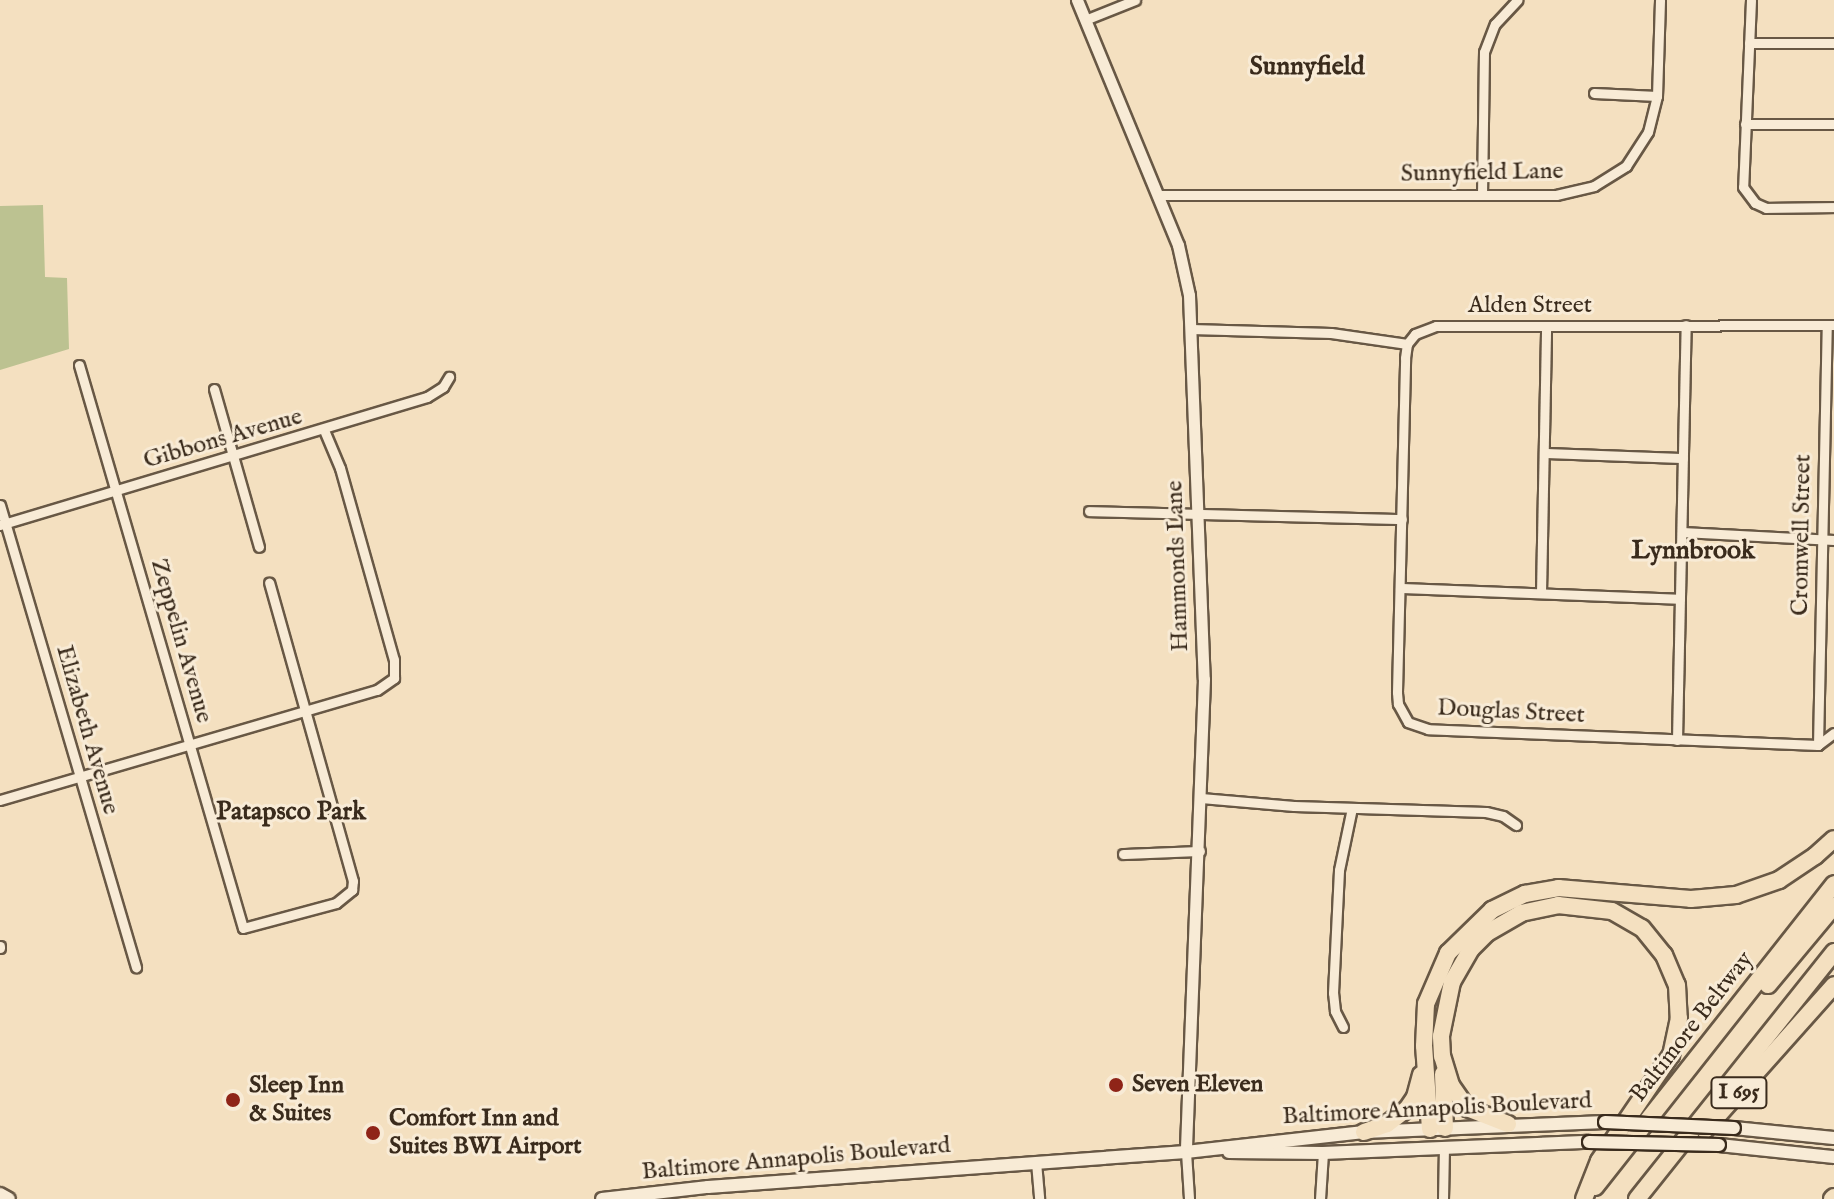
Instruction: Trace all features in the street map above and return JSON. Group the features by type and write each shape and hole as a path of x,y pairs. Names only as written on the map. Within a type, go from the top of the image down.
{"highway":[{"path":"1364,1132 1387,1124 1415,1097 1424,1046 1426,1004 1448,953 1476,922 1508,901 1558,888 1691,899 1736,895 1779,880 1834,839"},
{"name":"Baltimore Beltway","path":"1584,1199 1693,1067 1834,884"},
{"path":"1437,1128 1443,1016 1452,982 1471,949 1503,922 1542,907 1578,904 1612,911 1642,928 1655,941 1677,985 1676,1038 1658,1079 1599,1161 1584,1199"},
{"path":"1693,1067 1800,950 1834,906"},
{"path":"1639,1199 1834,952"},
{"name":"I 695","path":"1639,1199 1834,985"},
{"path":"1424,1046 1437,1128"},
{"path":"1442,1056 1457,1096 1467,1108 1508,1124"}],"main road":[{"name":"Baltimore Annapolis Boulevard","path":"602,1199 1186,1152 1364,1132 1508,1124 1605,1122 1734,1128 1834,1138"},
{"path":"1437,1128 1444,1148"},
{"name":"Baltimore Annapolis Boulevard","path":"1186,1152 1323,1153 1589,1142 1719,1145 1834,1157"},
{"path":"0,1194 9,1199"}],"street":[{"name":"Hammonds Lane","path":"1077,0 1159,195 1186,272 1191,329 1204,679 1200,851 1186,1152"},
{"path":"1085,20 1135,0"},
{"path":"1482,195 1483,60 1495,24 1517,0"},
{"name":"Sunnyfield Lane","path":"1159,195 1576,192 1611,177 1626,166 1639,148 1654,116 1660,0"},
{"path":"1751,0 1743,187 1755,203 1766,208 1834,207"},
{"path":"1749,43 1834,43"},
{"path":"1594,93 1657,96"},
{"path":"1745,124 1834,124"},
{"path":"1677,740 1686,325"},
{"name":"Alden Street","path":"1407,344 1415,334 1436,326 1830,325"},
{"name":"Cromwell Street","path":"1818,745 1830,325"},
{"path":"1541,593 1546,326"},
{"path":"1089,511 1402,519 1407,344 1331,333 1191,329"},
{"name":"Zeppelin Avenue","path":"79,365 243,928 336,903 352,890 351,870 306,711"},
{"name":"Gibbons Avenue","path":"3,524 427,397 443,387 449,377"},
{"path":"214,389 259,547"},
{"path":"0,800 377,690 394,678 394,660 340,468 324,430"},
{"path":"1544,453 1683,458"},
{"name":"Elizabeth Avenue","path":"0,505 3,524 136,967"},
{"name":"Douglas Street","path":"1402,519 1397,692 1398,704 1408,722 1428,729 1818,745"},
{"path":"1682,532 1834,540"},
{"path":"269,583 306,711"},
{"path":"1400,588 1680,599"},
{"path":"1818,745 1834,733"},
{"path":"1201,798 1352,808 1486,812 1503,816 1516,825"},
{"path":"1343,1027 1335,1011 1333,993 1339,870 1352,808"},
{"path":"1123,854 1200,851"},
{"path":"1443,1199 1444,1148"},
{"path":"1186,1152 1189,1199"},
{"path":"1320,1199 1323,1153"},
{"path":"1036,1162 1039,1199"}],"green space":[{"path":"43,205 45,277 67,278 69,349 0,370 0,206"}],"place":[{"name":"Seven Eleven","path":"1116,1085"},
{"name":"Sleep Inn & Suites","path":"233,1100"},
{"name":"Comfort Inn and Suites BWI Airport","path":"373,1133"}],"district":[{"name":"Sunnyfield","path":"1307,67"},
{"name":"Lynnbrook","path":"1693,551"},
{"name":"Patapsco Park","path":"291,812"}]}
